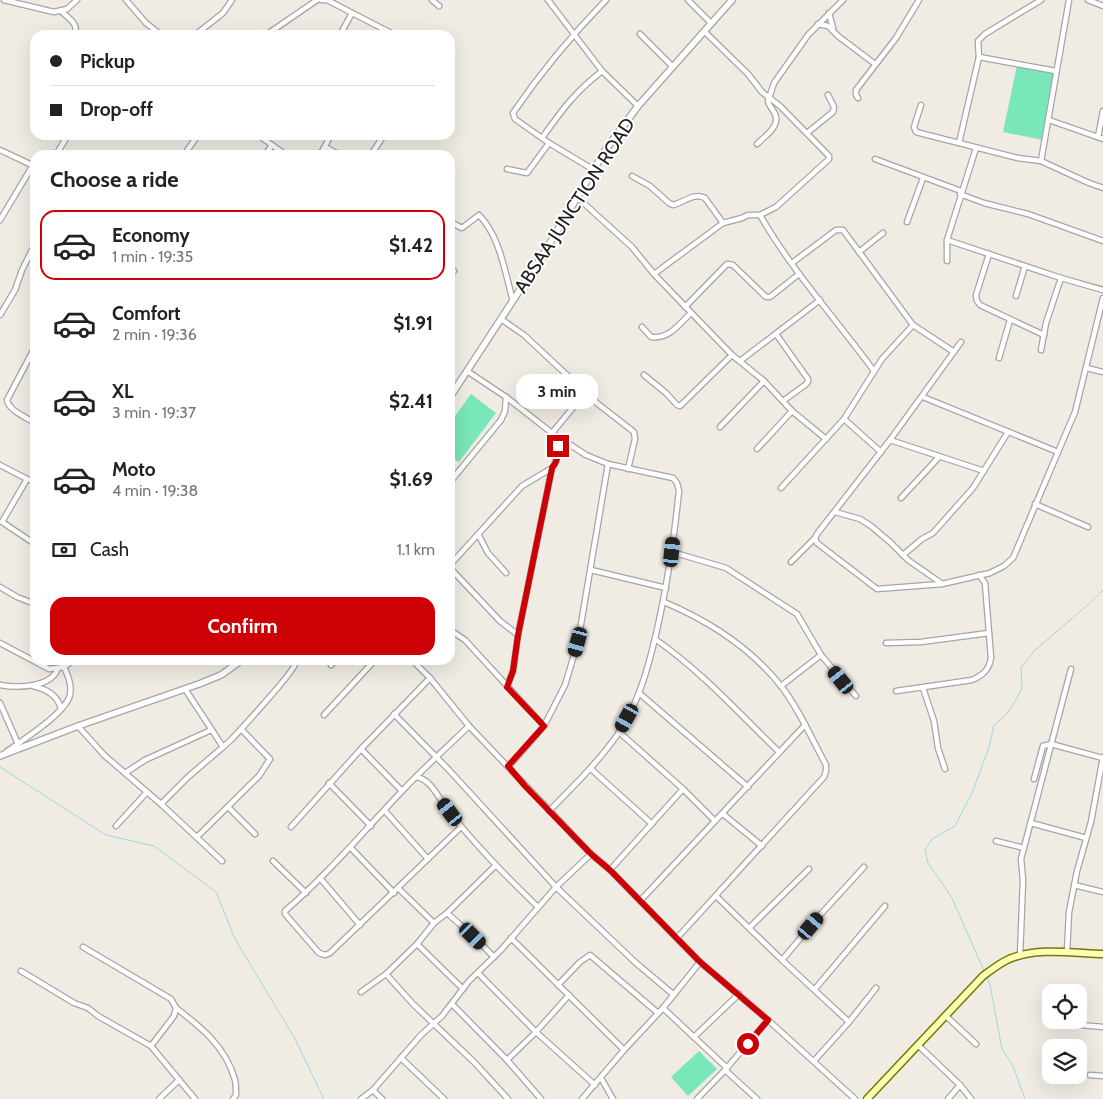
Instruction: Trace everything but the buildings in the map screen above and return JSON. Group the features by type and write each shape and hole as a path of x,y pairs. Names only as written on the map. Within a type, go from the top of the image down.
{"main road":[{"path":"867,1099 983,976 995,967 1020,956 1040,953 1103,954"}],"street":[{"path":"4,0 43,10 61,11 77,0"},
{"path":"126,0 155,30"},
{"path":"201,30 222,13 232,0"},
{"path":"274,30 317,0"},
{"path":"321,0 327,0 380,30"},
{"path":"432,0 439,6"},
{"path":"548,0 602,71 638,106"},
{"path":"594,170 549,143 515,119 513,113 550,62 606,0"},
{"path":"688,0 711,23"},
{"name":"ABSAA JUNCTION ROAD","path":"455,389 502,319 578,198 606,149 638,106 732,0"},
{"path":"757,144 771,130 775,123 776,116 768,102 778,79 808,35 843,0"},
{"path":"858,98 856,90 896,38 919,0"},
{"path":"960,143 979,57 977,44 979,40 1019,12 1041,0"},
{"path":"1041,161 1050,120 1056,71 1069,0"},
{"path":"1088,0 1103,6"},
{"path":"61,11 76,26 76,30"},
{"path":"343,30 352,13"},
{"path":"829,13 834,31"},
{"path":"818,24 828,26 875,64"},
{"path":"654,274 723,223 748,215 760,215 776,207 828,162 829,156 705,32"},
{"path":"640,34 673,67"},
{"path":"979,57 1056,71"},
{"path":"542,138 582,86 602,71"},
{"path":"807,133 834,112 834,107 828,95"},
{"path":"921,105 916,116 915,131 976,148 1018,158 1041,161 1088,184 1103,188"},
{"path":"1050,120 1100,138 1103,111"},
{"path":"264,140 278,150"},
{"path":"323,150 329,140"},
{"path":"507,169 527,173 549,143"},
{"path":"269,150 272,146"},
{"path":"325,146 332,150"},
{"path":"947,261 947,240 976,148"},
{"path":"0,150 30,164"},
{"path":"875,159 984,204 1028,214 1103,241"},
{"path":"0,220 30,172"},
{"path":"632,176 650,186 673,205 702,196 723,223"},
{"path":"907,222 923,178"},
{"path":"578,198 632,246 654,274 732,355 764,381 792,411 826,439"},
{"path":"455,224 462,228 478,215 487,225 498,250 513,301"},
{"path":"760,215 799,274 874,371"},
{"path":"792,263 838,229 843,230 913,325 954,352"},
{"path":"859,252 883,233"},
{"path":"947,240 1103,290"},
{"path":"0,315 15,290 30,254"},
{"path":"989,254 976,295 977,300 980,304 1010,320 1044,335"},
{"path":"685,307 727,264 733,265 766,297 770,297 799,274"},
{"path":"1016,296 1025,266"},
{"path":"1041,350 1061,278"},
{"path":"815,538 817,543 877,589 942,584 990,573 1004,566 1013,558 1024,534 1034,504 1075,412 1103,298"},
{"path":"740,361 820,300"},
{"path":"642,327 651,337 665,336 672,332 691,313"},
{"path":"502,319 543,352 586,392 634,432 635,439 628,469"},
{"path":"999,358 1010,320"},
{"path":"781,488 844,419 892,346 913,325"},
{"path":"776,334 808,379 805,385 783,401"},
{"path":"791,562 815,538 890,440 961,342"},
{"path":"644,375 680,406 732,355"},
{"path":"30,362 7,402 12,409 30,420"},
{"path":"1087,368 1103,372"},
{"path":"467,371 586,455 608,464 673,478 678,483 679,491 672,552 664,602 646,676 619,732 591,769 549,810"},
{"path":"720,427 764,381"},
{"path":"552,432 586,392"},
{"path":"922,396 1058,452"},
{"path":"455,476 501,420 505,411 506,397"},
{"path":"757,449 792,411"},
{"path":"844,419 880,452"},
{"path":"455,560 522,486 556,464 558,446 552,432"},
{"path":"903,555 922,539 933,533 973,488 1008,432"},
{"path":"890,440 984,471"},
{"path":"901,498 939,456"},
{"path":"508,766 544,726 565,685 578,642 608,464"},
{"path":"0,465 30,480"},
{"path":"507,687 513,671 518,635 552,468"},
{"path":"27,479 1,521 30,541"},
{"path":"1034,504 1088,527"},
{"path":"834,512 860,519 871,526 903,555 942,584"},
{"path":"478,534 488,553 506,573"},
{"path":"672,552 726,568 798,614 821,655 856,696"},
{"path":"591,570 666,588"},
{"path":"455,572 500,621 518,635"},
{"path":"896,691 972,680 982,675 989,667 991,658 985,583 979,575"},
{"path":"0,587 30,602"},
{"path":"664,602 698,617 753,655 781,686 805,725 826,766 824,777 678,938"},
{"path":"455,633 466,640 544,726"},
{"path":"886,643 921,642 989,633"},
{"path":"655,639 675,653 701,676 779,752"},
{"path":"0,644 30,659"},
{"path":"781,686 821,655"},
{"path":"41,665 49,669 67,665"},
{"path":"1,755 185,689 221,675 235,665"},
{"path":"161,804 241,729 294,665"},
{"path":"324,715 369,665"},
{"path":"417,665 469,726 591,854 610,870 700,962 739,994 855,1099"},
{"path":"1,755 44,724 61,709 70,697 68,674 64,667"},
{"path":"32,686 52,676 58,668"},
{"path":"1020,956 1023,880 1021,864 1071,669"},
{"path":"291,827 361,749 430,678"},
{"path":"0,685 32,686 47,691 56,698 61,709"},
{"path":"923,688 934,721 938,748 945,769"},
{"path":"185,689 223,747"},
{"path":"639,693 748,787"},
{"path":"0,703 18,744"},
{"path":"394,714 435,758 449,770 556,887 636,963 674,995"},
{"path":"640,901 805,725"},
{"path":"78,726 104,755 161,804 222,861"},
{"path":"461,827 330,953 325,955 319,953 285,913 351,848 402,791 469,726"},
{"path":"197,837 259,776 270,759 241,729"},
{"path":"126,773 144,760 211,730"},
{"path":"619,732 683,789 715,821"},
{"path":"1034,779 1043,746 1051,744 1103,757 1095,801 1069,912 1067,952"},
{"path":"361,749 402,791"},
{"path":"591,769 652,824"},
{"path":"416,777 426,781 431,786 461,827 495,866 538,908"},
{"path":"330,783 371,826"},
{"path":"610,870 683,789"},
{"path":"116,826 147,792"},
{"path":"228,807 255,834"},
{"path":"384,811 428,859"},
{"path":"723,814 762,846"},
{"path":"1031,824 1086,838"},
{"path":"996,842 1024,848"},
{"path":"351,848 394,893"},
{"path":"360,1099 373,1090 556,887 591,854"},
{"path":"273,861 306,893"},
{"path":"361,992 386,974 417,944 434,923 447,914 495,866"},
{"path":"782,960 864,867"},
{"path":"749,928 809,869"},
{"path":"320,878 360,925"},
{"path":"1074,885 1103,892"},
{"path":"398,888 434,923"},
{"path":"716,896 849,1022"},
{"path":"815,989 885,906"},
{"path":"447,914 494,957"},
{"path":"511,938 624,1050"},
{"path":"417,944 463,989"},
{"path":"83,947 171,999 176,1008 203,1029 219,1048 235,1081 236,1095 233,1099"},
{"path":"558,985 590,954 658,1013"},
{"path":"582,1099 663,1008 700,962"},
{"path":"22,971 74,1004 88,1008 98,1016 151,1046 195,1099"},
{"path":"478,973 536,1032 595,1085"},
{"path":"386,974 412,1004 475,1062 508,1099"},
{"path":"814,1061 876,988"},
{"path":"694,1037 739,994"},
{"path":"507,1060 536,1032 568,996"},
{"path":"452,1004 507,1060 541,1099"},
{"path":"151,1046 174,1016 176,1008"},
{"path":"663,1008 757,1099"},
{"path":"946,1016 976,1044"},
{"path":"697,1099 726,1069 768,1020"},
{"path":"1087,1026 1103,1028"},
{"path":"919,1046 960,1085 971,1099"},
{"path":"401,1058 444,1099"},
{"path":"1090,1074 1103,1076"},
{"path":"600,1078 612,1099"},
{"path":"159,1099 179,1080"},
{"path":"948,1099 960,1085"},
{"path":"373,1090 382,1099"}],"green space":[{"path":"1017,65 1057,74 1043,140 1003,132"},
{"path":"471,394 496,413 459,462 455,460 455,416"},
{"path":"699,1051 717,1069 688,1096 671,1077"}],"waterway":[{"path":"984,971 952,898 928,863 925,850 932,839 955,826 972,793 989,747 994,725 1005,716 1022,688 1021,668 1034,651 1103,590"},
{"path":"0,767 106,835 154,846 216,892 235,939 294,1037 324,1099"},
{"path":"987,977 1002,1049 1013,1066 1025,1099"}],"route":[{"path":"558,446 556,464 552,468 518,635 513,671 507,687 544,726 508,766 591,854 610,870 700,962 768,1020 748,1044"}]}
